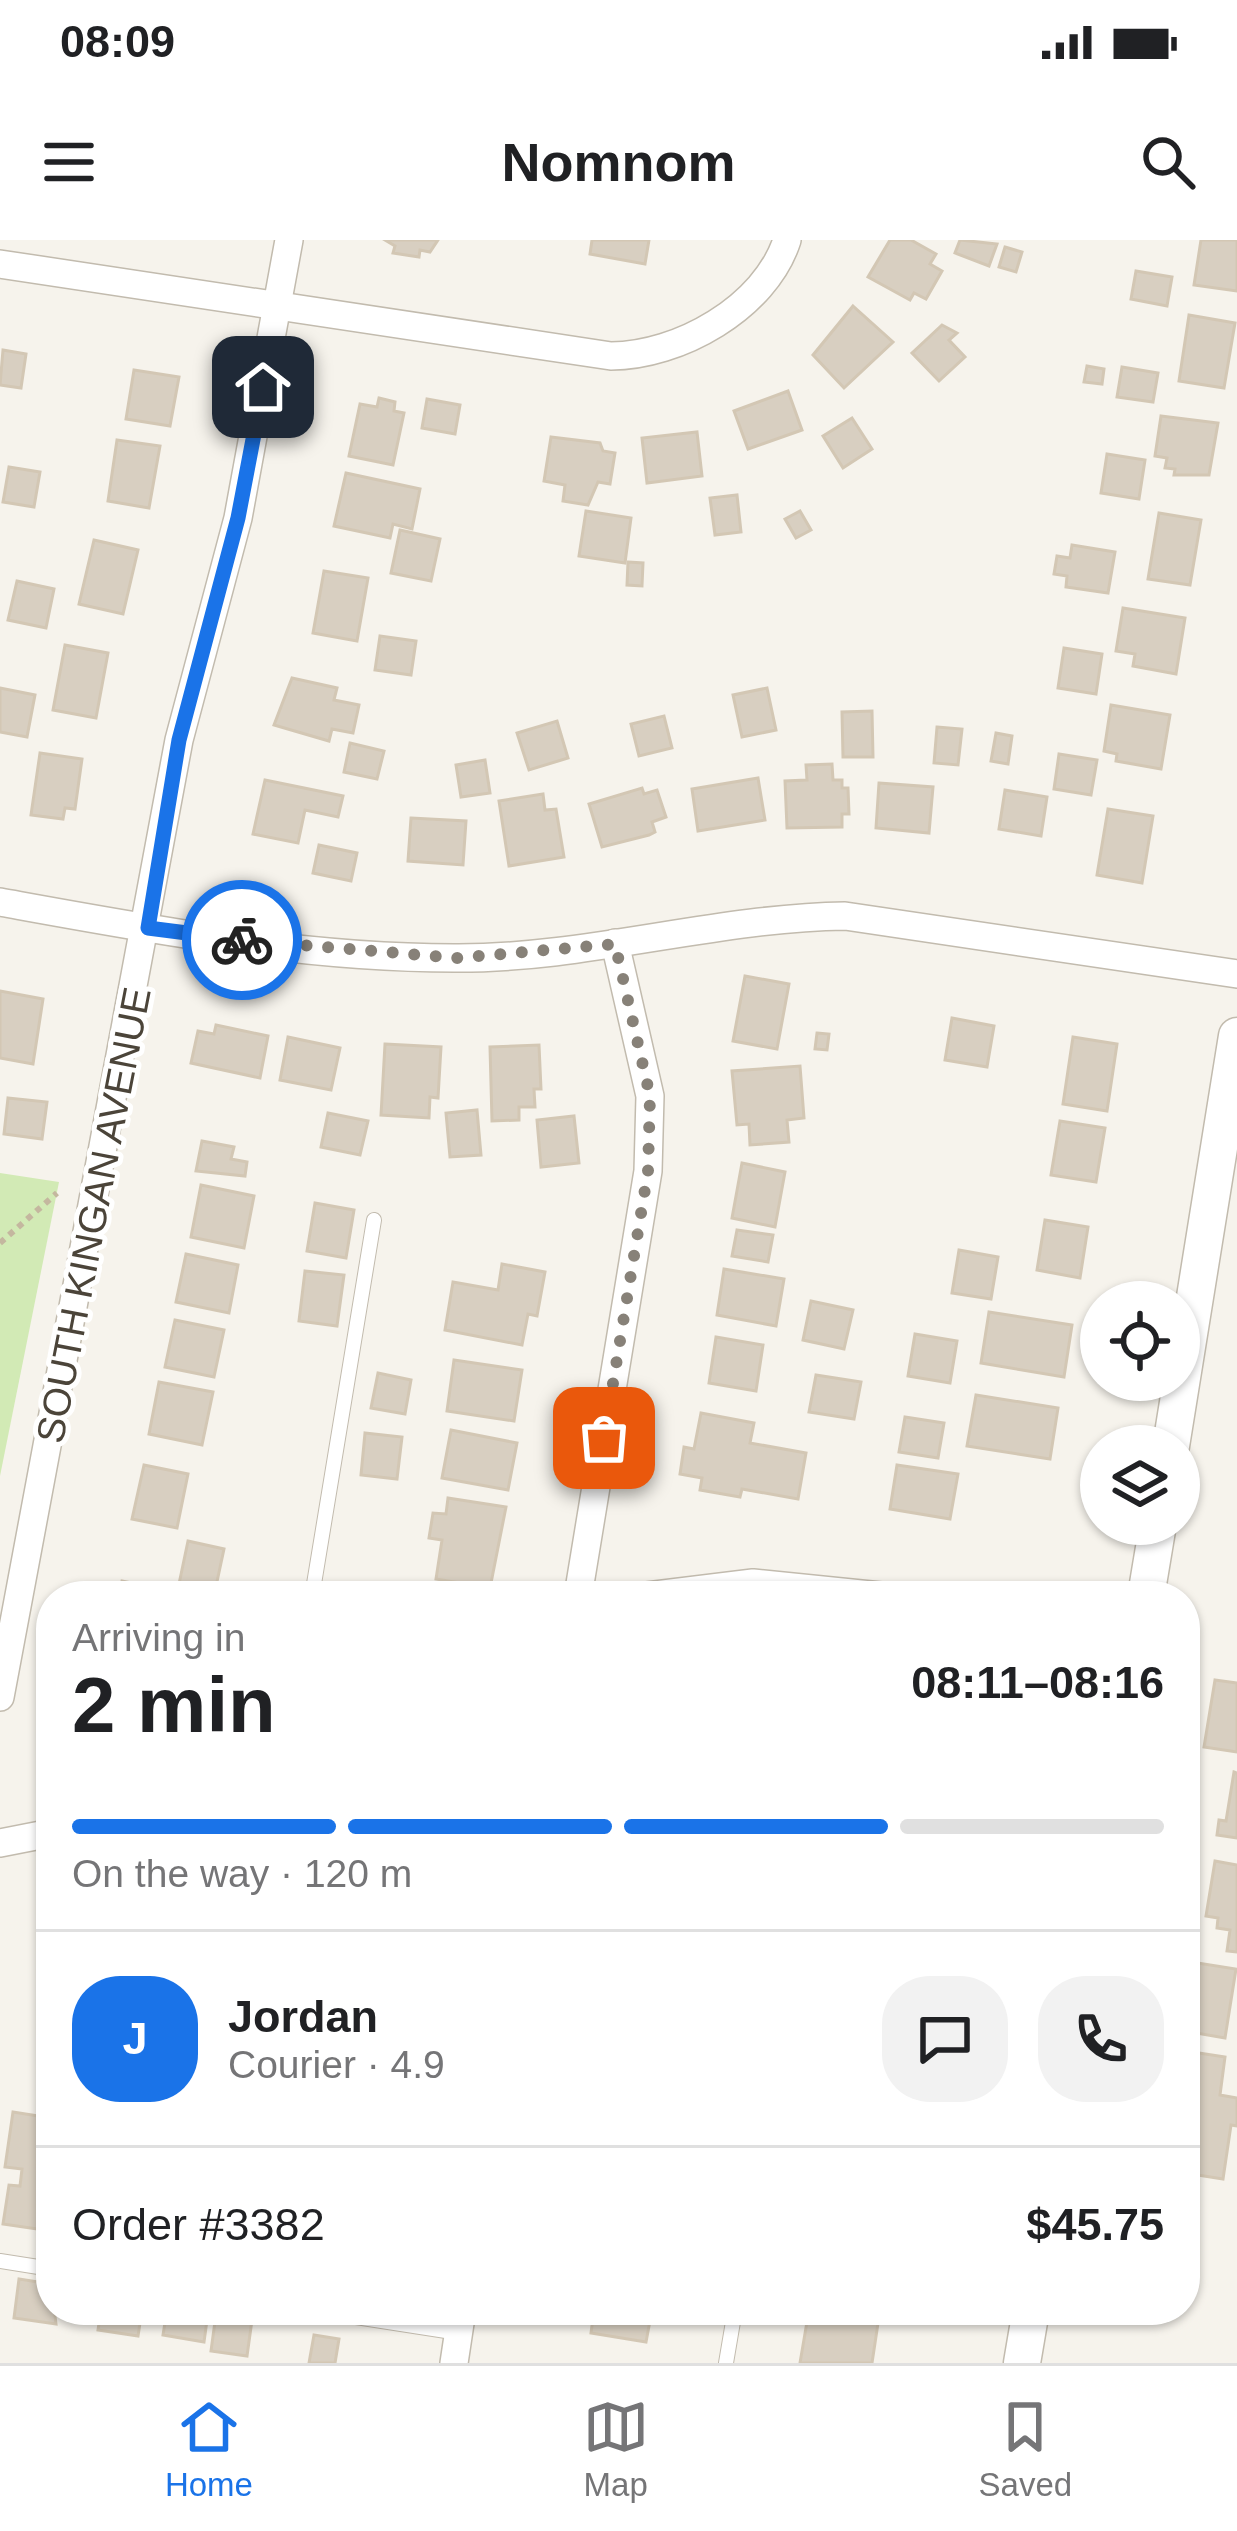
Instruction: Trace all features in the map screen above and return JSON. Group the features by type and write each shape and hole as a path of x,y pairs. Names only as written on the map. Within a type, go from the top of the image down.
{"street":[{"name":"SOUTH KINGAN AVENUE","path":"0,1697 148,928 179,740 238,518 289,240"},
{"path":"0,264 610,356 644,356 695,338 728,314 782,255 788,240"},
{"path":"0,902 148,928 457,958 615,944 765,920 845,916 1237,974"},
{"path":"580,1581 648,1171 650,1096 615,944"},
{"path":"1175,1425 1231,1111 1237,1036"},
{"path":"1148,1581 1154,1545"},
{"path":"0,1843 36,1836"},
{"path":"454,2363 460,2325"},
{"path":"1022,2363 1028,2325"}],"lane":[{"path":"314,1581 374,1220"},
{"path":"0,2261 36,2267"},
{"path":"726,2363 732,2325"}],"path":[{"path":"0,1243 57,1193"}],"green space":[{"path":"0,1173 59,1182 0,1476"}],"building":[{"path":"385,240 438,240 430,252 420,250 419,257 393,253 395,246"},
{"path":"592,240 649,240 645,264 590,254"},
{"path":"890,240 911,240 936,254 930,264 942,271 926,299 914,293 910,300 868,277"},
{"path":"960,240 997,244 989,266 955,253"},
{"path":"1201,240 1237,240 1237,291 1194,285"},
{"path":"1005,247 1022,252 1016,272 999,267"},
{"path":"1136,271 1172,277 1167,306 1131,299"},
{"path":"853,306 893,342 844,388 813,355"},
{"path":"1189,315 1235,323 1224,388 1179,381"},
{"path":"942,325 957,333 949,340 965,357 939,381 912,353"},
{"path":"3,350 26,354 21,388 0,385"},
{"path":"1087,366 1104,369 1102,384 1084,382"},
{"path":"1122,367 1158,373 1153,402 1117,397"},
{"path":"134,370 179,377 170,426 126,419"},
{"path":"788,391 802,430 748,449 734,411"},
{"path":"379,398 395,402 394,411 404,413 393,465 349,456 360,404 377,407"},
{"path":"427,399 460,405 455,434 422,428"},
{"path":"1161,416 1218,423 1209,475 1174,475 1175,469 1165,468 1167,458 1155,456"},
{"path":"852,418 872,449 843,468 823,436"},
{"path":"697,432 702,476 647,483 642,438"},
{"path":"551,437 600,443 603,451 615,453 610,484 598,482 588,505 563,501 565,485 544,481"},
{"path":"117,440 160,446 149,508 108,501"},
{"path":"1107,454 1145,460 1139,499 1101,493"},
{"path":"9,467 40,472 34,507 3,502"},
{"path":"346,473 420,489 412,529 393,524 390,538 334,526"},
{"path":"737,495 741,532 715,535 710,498"},
{"path":"586,511 631,518 625,563 579,556"},
{"path":"800,511 811,530 796,538 785,519"},
{"path":"1159,513 1201,520 1190,585 1148,579"},
{"path":"400,530 440,539 431,581 391,573"},
{"path":"94,540 138,550 123,614 79,604"},
{"path":"1072,545 1115,552 1108,593 1066,587 1067,576 1054,574 1057,556 1070,558"},
{"path":"628,562 643,563 642,586 627,585"},
{"path":"324,571 368,578 357,641 313,633"},
{"path":"17,581 54,589 46,628 8,620"},
{"path":"1123,608 1185,618 1176,674 1133,666 1135,654 1116,651"},
{"path":"380,636 416,641 411,675 375,670"},
{"path":"65,645 108,653 96,718 53,710"},
{"path":"1064,648 1102,654 1096,694 1058,688"},
{"path":"292,678 337,688 334,700 359,705 353,733 332,729 329,741 274,725"},
{"path":"0,688 35,695 27,737 0,732"},
{"path":"767,688 776,730 742,737 733,695"},
{"path":"1111,705 1170,715 1161,769 1116,761 1117,754 1104,751"},
{"path":"872,711 873,757 843,757 842,712"},
{"path":"664,716 672,748 639,756 631,724"},
{"path":"557,721 568,758 529,770 517,733"},
{"path":"937,727 962,729 958,765 934,763"},
{"path":"996,733 1012,736 1008,764 991,761"},
{"path":"350,743 384,751 377,779 344,772"},
{"path":"40,753 82,759 75,809 65,808 63,819 31,815"},
{"path":"1059,754 1097,760 1091,795 1054,789"},
{"path":"485,760 490,793 461,797 456,765"},
{"path":"832,764 833,780 842,780 842,788 848,788 849,814 842,814 842,827 787,828 785,781 807,780 806,765"},
{"path":"758,778 765,820 698,831 692,789"},
{"path":"265,780 343,796 338,817 305,810 298,843 253,834"},
{"path":"879,783 933,787 929,833 876,828"},
{"path":"642,788 644,794 657,790 666,817 652,822 655,832 649,835 602,847 589,804"},
{"path":"1005,790 1047,797 1041,836 999,829"},
{"path":"543,794 545,810 556,809 564,857 509,866 499,801"},
{"path":"1108,809 1153,816 1142,883 1097,875"},
{"path":"411,818 466,821 463,865 408,861"},
{"path":"319,845 357,853 351,881 313,873"},
{"path":"745,976 789,984 777,1049 733,1041"},
{"path":"0,991 43,999 33,1064 0,1058"},
{"path":"952,1018 994,1026 987,1067 945,1060"},
{"path":"216,1025 268,1036 260,1078 191,1063 198,1031 214,1034"},
{"path":"817,1033 829,1034 827,1050 815,1049"},
{"path":"288,1037 340,1048 331,1090 280,1080"},
{"path":"1073,1037 1117,1044 1107,1111 1063,1104"},
{"path":"385,1044 441,1047 438,1098 430,1097 429,1118 381,1115"},
{"path":"539,1045 541,1089 534,1089 535,1107 519,1107 519,1120 492,1121 490,1047"},
{"path":"800,1066 804,1118 787,1120 789,1142 750,1145 749,1124 737,1125 732,1071"},
{"path":"8,1098 47,1102 42,1139 4,1134"},
{"path":"477,1110 481,1155 450,1157 446,1113"},
{"path":"328,1113 368,1121 360,1155 321,1147"},
{"path":"574,1116 579,1163 541,1167 537,1120"},
{"path":"1060,1121 1105,1128 1096,1182 1051,1175"},
{"path":"202,1141 234,1147 231,1159 247,1162 245,1176 196,1171"},
{"path":"742,1163 785,1172 775,1227 732,1218"},
{"path":"201,1185 254,1196 244,1248 191,1237"},
{"path":"315,1203 354,1210 346,1258 307,1251"},
{"path":"1045,1220 1088,1227 1080,1278 1037,1270"},
{"path":"737,1230 773,1235 768,1262 732,1256"},
{"path":"959,1250 998,1257 991,1299 952,1293"},
{"path":"186,1254 238,1265 229,1313 176,1302"},
{"path":"502,1264 545,1272 537,1316 528,1314 522,1345 445,1330 453,1282 498,1290"},
{"path":"724,1269 784,1279 776,1326 717,1315"},
{"path":"305,1271 344,1275 337,1326 299,1321"},
{"path":"811,1301 853,1310 844,1349 803,1340"},
{"path":"989,1312 1072,1325 1064,1377 981,1363"},
{"path":"175,1320 224,1330 214,1377 165,1367"},
{"path":"915,1334 957,1341 950,1383 908,1376"},
{"path":"716,1337 763,1345 756,1391 709,1383"},
{"path":"454,1360 522,1370 514,1421 447,1411"},
{"path":"378,1373 411,1380 405,1414 371,1408"},
{"path":"816,1375 861,1382 854,1419 809,1412"},
{"path":"159,1382 213,1392 202,1445 149,1434"},
{"path":"976,1395 1058,1408 1050,1459 967,1446"},
{"path":"701,1413 754,1423 750,1443 806,1453 798,1499 742,1489 740,1497 700,1490 702,1478 680,1474 684,1447 694,1449"},
{"path":"905,1417 944,1423 938,1458 899,1452"},
{"path":"451,1430 517,1443 508,1490 442,1478"},
{"path":"365,1433 402,1437 397,1479 361,1475"},
{"path":"144,1465 188,1474 177,1528 132,1519"},
{"path":"897,1465 958,1474 950,1519 890,1509"},
{"path":"448,1498 506,1507 491,1581 436,1579 442,1540 429,1538 433,1513 446,1514"},
{"path":"188,1541 224,1549 217,1581 180,1581"},
{"path":"1215,1680 1237,1683 1237,1752 1204,1747"},
{"path":"1234,1772 1237,1838 1217,1835 1219,1820 1226,1821"},
{"path":"1215,1861 1237,1865 1237,1952 1227,1951 1230,1930 1217,1928 1218,1918 1206,1916"},
{"path":"1200,1963 1236,1969 1225,2038 1200,2034"},
{"path":"1200,2053 1225,2057 1220,2095 1237,2098 1237,2126 1231,2125 1223,2179 1200,2175"},
{"path":"13,2112 36,2116 36,2229 3,2224 9,2185 20,2186 22,2169 5,2167"},
{"path":"19,2279 36,2282 36,2321 14,2318"},
{"path":"99,2325 140,2325 138,2336 98,2330"},
{"path":"165,2325 206,2325 204,2342 163,2335"},
{"path":"215,2325 251,2325 247,2356 211,2351"},
{"path":"592,2325 649,2325 646,2342 591,2333"},
{"path":"806,2325 878,2325 872,2363 800,2363"},
{"path":"314,2335 339,2339 335,2363 309,2363"}],"way so far":[{"path":"242,940 457,958 615,944 650,1096 648,1171 604,1438"}],"route":[{"path":"242,940 148,928 179,740 238,518 263,387"}]}
